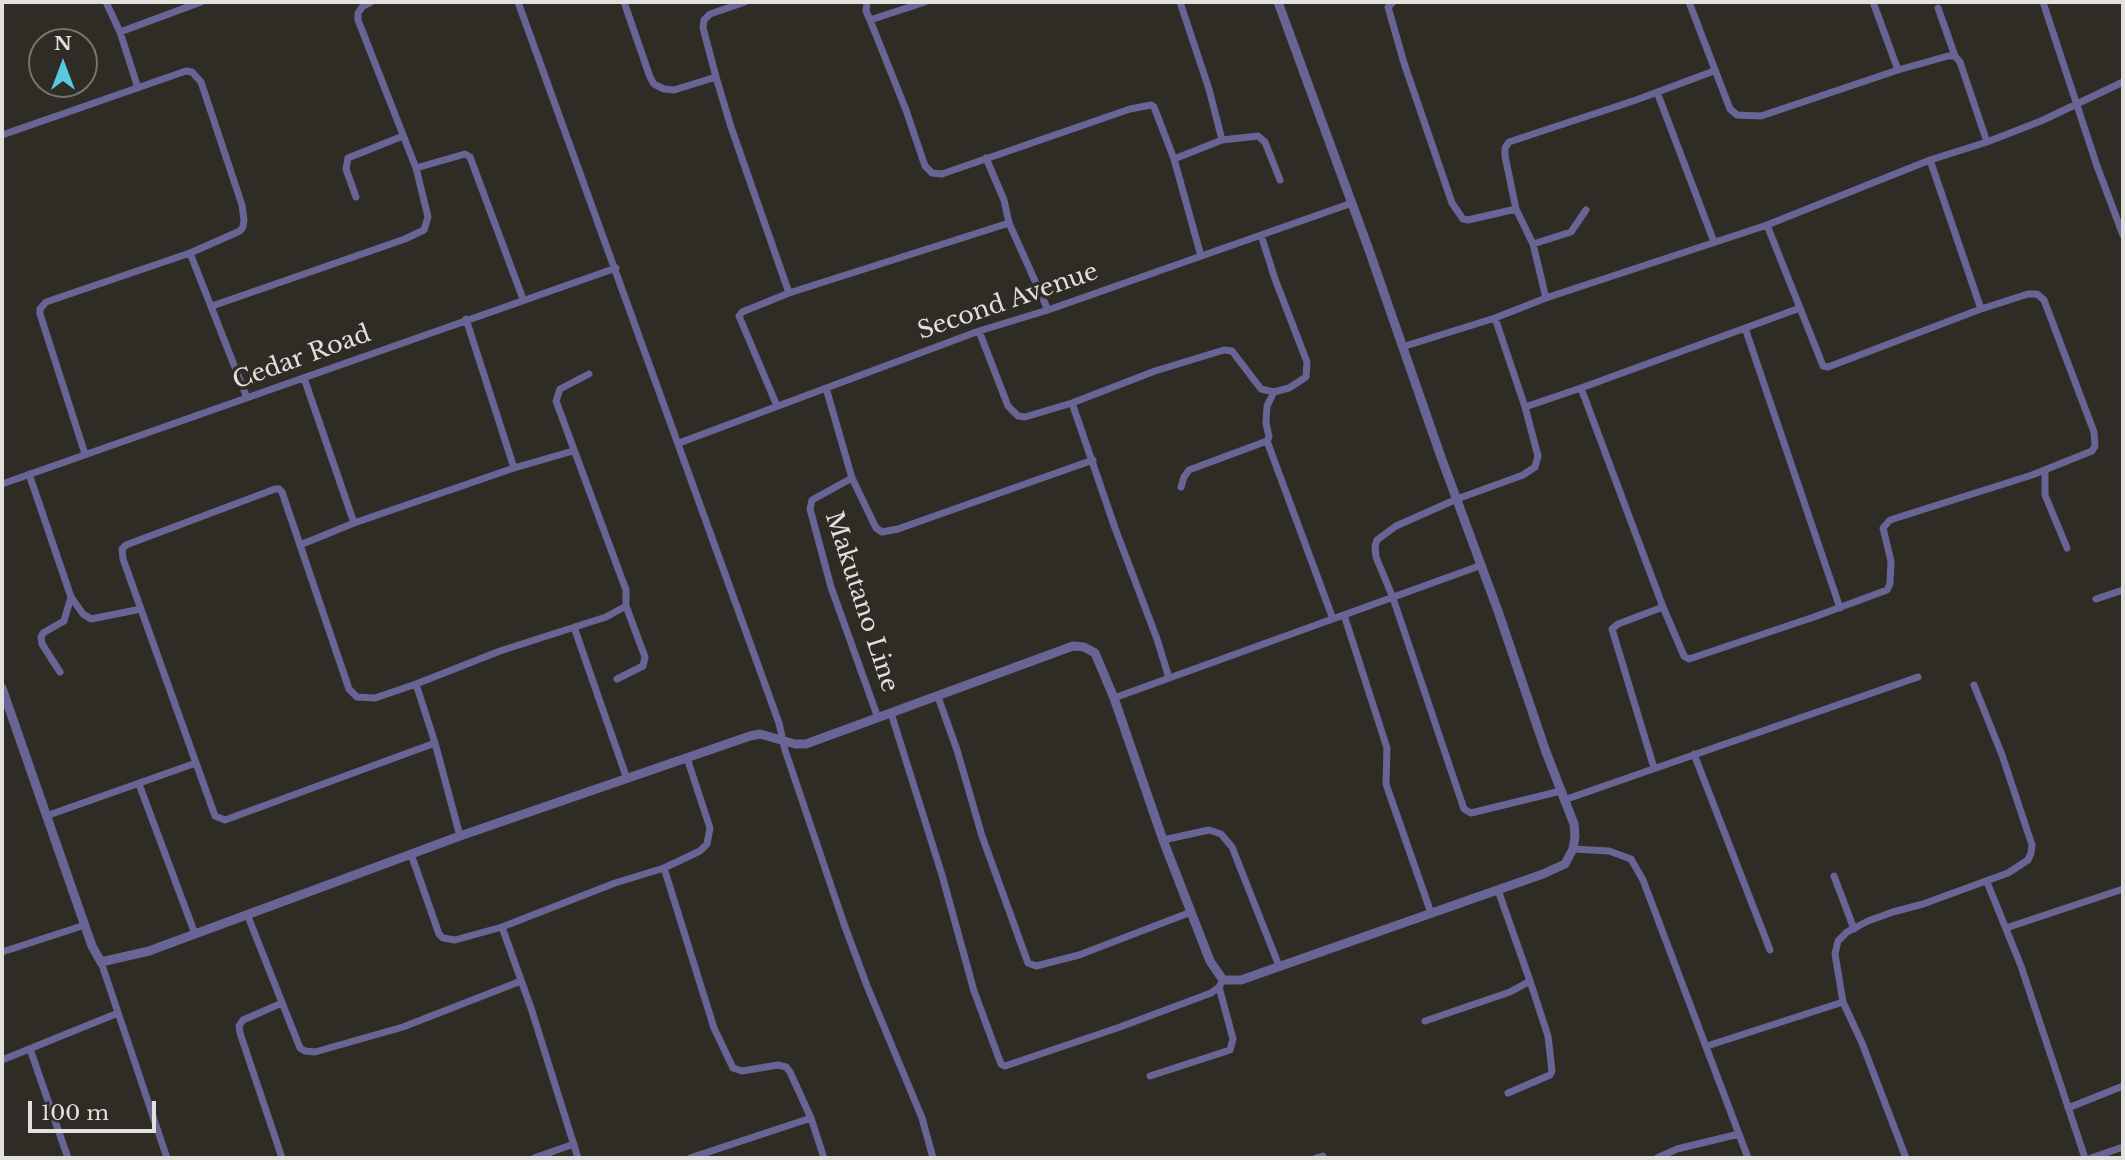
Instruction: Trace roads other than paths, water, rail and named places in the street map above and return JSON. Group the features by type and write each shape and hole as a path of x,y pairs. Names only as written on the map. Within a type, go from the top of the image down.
{"street":[{"path":"106,2 120,32 138,88"},
{"path":"120,32 201,2"},
{"path":"212,306 424,230 428,216 416,167 358,20 358,13 363,6 371,2"},
{"path":"518,2 779,723 782,741 844,924 922,1118 933,1158"},
{"path":"624,2 654,84 674,90 716,77"},
{"path":"745,2 710,14 704,20 703,28 731,127 789,293"},
{"path":"867,2 866,11 906,110 925,166 932,173 942,174 1146,104 1154,107 1174,159 1201,256"},
{"path":"870,20 925,2"},
{"path":"1180,2 1209,89 1222,140"},
{"path":"891,713 942,875 974,991 1000,1064 1005,1066 1211,993 1221,984 1241,980 1565,864 1573,849 1574,824 1278,2"},
{"path":"1394,2 1388,7 1391,18 1452,203 1463,219 1468,220 1516,209"},
{"path":"1689,2 1730,109 1737,115 1746,117 1760,116 1898,69 1955,56"},
{"path":"1873,2 1898,69"},
{"path":"2043,2 2097,166 2123,235"},
{"path":"1938,8 1955,56 1961,62 1987,142"},
{"path":"2,135 186,71 196,75 201,82 242,205 244,220 240,231 190,253 46,302 40,309 85,454"},
{"path":"1546,298 1533,244 1516,209 1505,148 1510,142 1714,71"},
{"path":"1402,347 1767,225 1930,160 1987,142 2058,114 2123,82"},
{"path":"1657,92 1714,242"},
{"path":"1174,159 1222,140 1252,135 1262,138 1280,180"},
{"path":"356,197 346,169 348,158 403,136"},
{"path":"416,167 465,154 470,157 523,299"},
{"path":"986,158 1004,200 1009,223 1048,310"},
{"path":"1930,160 1981,309"},
{"name":"Second Avenue","path":"679,443 979,331 1048,310 1352,203"},
{"path":"1533,244 1571,232 1586,210"},
{"path":"777,406 739,316 742,312 789,293 1009,223"},
{"path":"1581,388 1663,607 1684,656 1689,659 1879,594 1890,584 1891,561 1882,533 1884,525 1890,520 2087,455 2095,446 2094,432 2056,331 2043,300 2033,293 1981,309 1825,367 1767,225"},
{"path":"979,331 1008,406 1014,414 1025,417 1072,403 1155,370 1224,350 1233,351 1261,389 1274,392 1289,388 1306,377 1307,362 1261,235"},
{"path":"190,253 247,398"},
{"name":"Cedar Road","path":"2,484 616,268"},
{"path":"1525,407 1800,308"},
{"path":"1495,318 1525,407 1538,456 1535,467 1523,475 1457,499 1396,526 1377,540 1375,546 1376,557 1394,598 1466,812 1562,796 1778,727 1918,677"},
{"path":"466,319 514,468"},
{"path":"1745,328 1840,608"},
{"path":"589,374 560,389 556,401 626,590 626,606 645,657 643,666 617,679"},
{"path":"304,378 354,523"},
{"path":"826,388 835,427 852,478 876,528 882,531 898,529 1094,460"},
{"path":"1274,392 1267,405 1267,441 1333,619"},
{"path":"1072,403 1169,678"},
{"path":"1181,487 1189,470 1267,441"},
{"path":"300,545 354,523 514,468 573,451"},
{"path":"2045,470 2045,495 2067,548"},
{"path":"29,474 71,597 83,614 91,619 141,609"},
{"name":"Makutano Line","path":"852,478 812,500 810,509 831,587 878,718"},
{"path":"435,743 225,820 215,816 122,559 125,545 275,489 282,492 352,694 358,698 375,698 416,684 500,651 606,617 626,606"},
{"path":"1114,698 1482,565"},
{"path":"2096,599 2123,590"},
{"path":"60,672 42,644 41,637 43,633 64,621 71,597"},
{"path":"1654,768 1612,629 1618,624 1663,607"},
{"path":"1344,615 1387,748 1386,784 1431,913"},
{"path":"574,627 627,779"},
{"path":"101,962 149,951 460,836 750,736 770,736 782,741 806,744 1073,646 1084,647 1096,653 1114,698 1163,839 1221,984 1233,1040 1230,1050 1150,1076"},
{"path":"416,684 460,836"},
{"path":"1906,1158 1862,1043 1843,1002 1836,954 1838,941 1854,929 1893,912 1987,882 2028,860 2032,845 2002,755 1974,685"},
{"path":"2,688 92,946 101,962 167,1158"},
{"path":"938,697 982,836 1028,963 1037,966 1079,955 1191,912"},
{"path":"1694,754 1770,950"},
{"path":"411,854 439,934 443,938 455,940 502,927 700,851 710,839 710,828 687,758"},
{"path":"46,816 196,763"},
{"path":"139,784 195,934"},
{"path":"1163,839 1209,830 1221,834 1232,847 1279,966"},
{"path":"1573,849 1609,852 1631,859 1643,880 1748,1158"},
{"path":"664,867 714,1028 733,1068 743,1071 778,1065 786,1067 811,1118 824,1158"},
{"path":"1834,876 1854,929"},
{"path":"1987,882 2021,966 2085,1158"},
{"path":"2006,928 2123,889"},
{"path":"1498,890 1548,1037 1552,1071 1508,1093"},
{"path":"247,914 300,1048 315,1052 403,1027 521,981"},
{"path":"2,952 85,926"},
{"path":"502,927 578,1158"},
{"path":"1425,1021 1510,992 1530,981"},
{"path":"1707,1046 1843,1002"},
{"path":"282,1003 243,1020 239,1026 282,1158"},
{"path":"2,1060 118,1013"},
{"path":"30,1049 68,1158"},
{"path":"2068,1108 2123,1086"},
{"path":"690,1158 811,1118"},
{"path":"1657,1158 1677,1149 1739,1134"},
{"path":"534,1158 574,1144"},
{"path":"2091,1158 2123,1147"}]}
